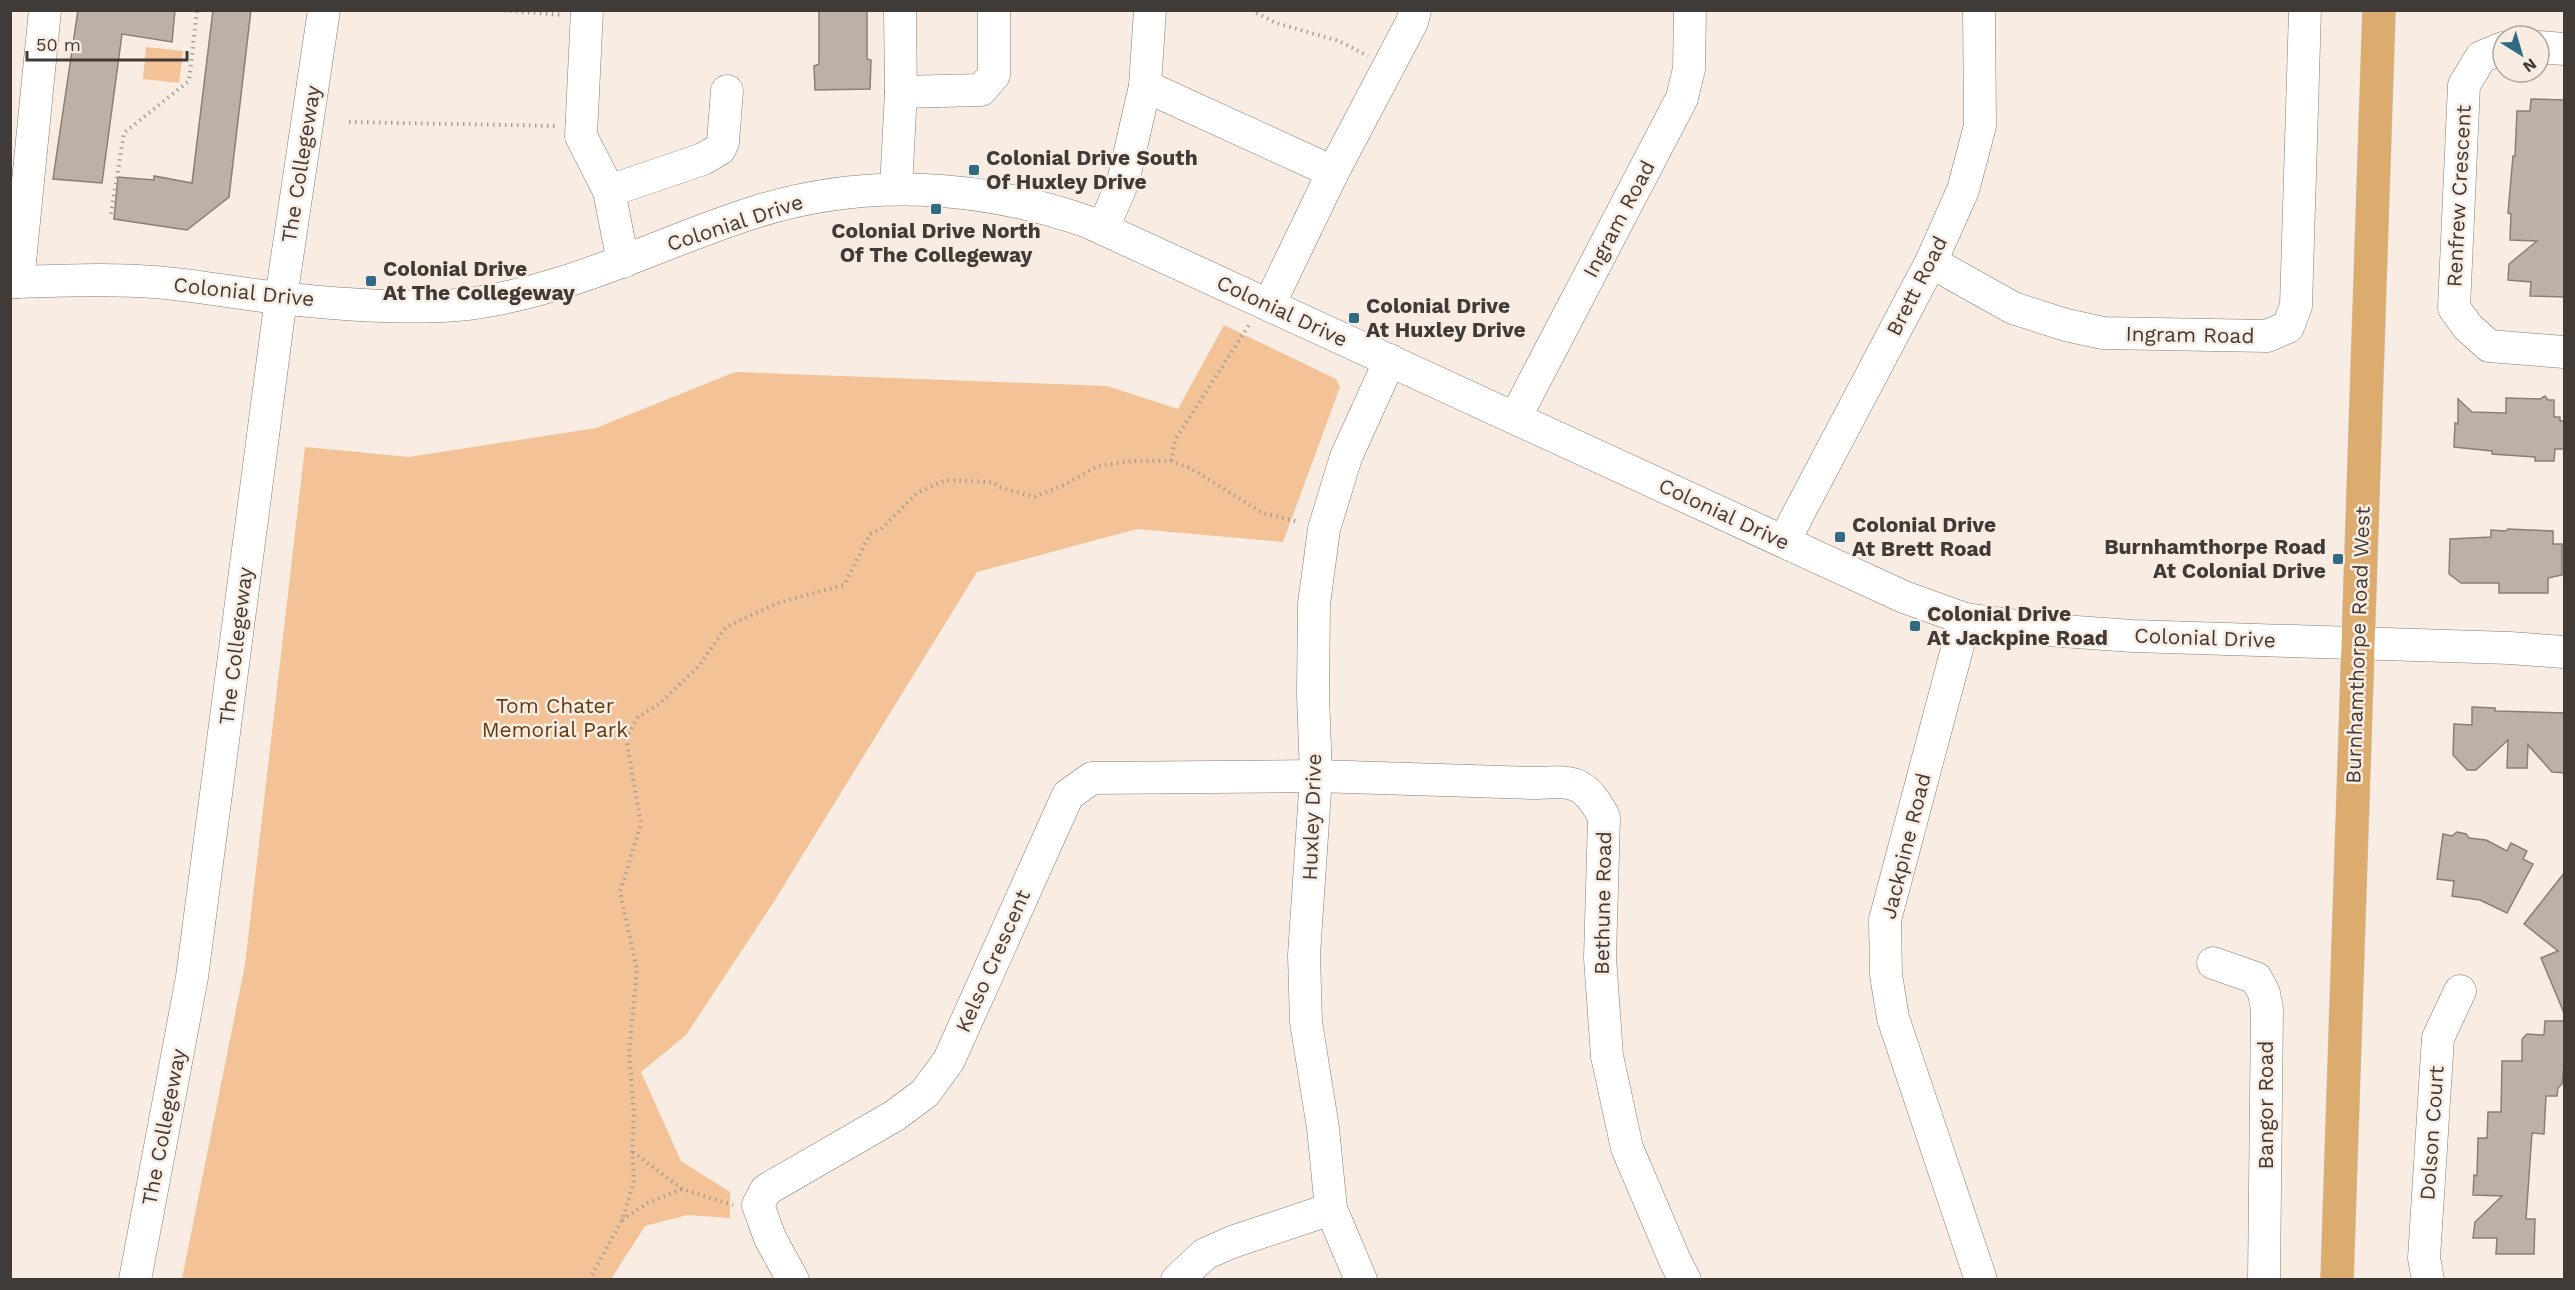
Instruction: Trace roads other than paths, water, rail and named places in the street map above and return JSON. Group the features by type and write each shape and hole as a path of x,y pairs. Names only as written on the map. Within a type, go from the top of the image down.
{"main road":[{"name":"Burnhamthorpe Road West","path":"2337,1280 2379,10"}],"street":[{"path":"14,282 45,10"},
{"name":"The Collegeway","path":"135,1280 192,977 281,298 324,10"},
{"path":"896,188 901,92 900,10"},
{"path":"901,92 981,90 994,75 994,10"},
{"path":"1103,228 1123,182 1145,86 1150,10"},
{"path":"1269,305 1333,172 1412,22 1414,10"},
{"name":"Ingram Road","path":"1515,417 1682,98 1689,69 1690,10"},
{"name":"Brett Road","path":"1784,541 1931,262 1963,190 1980,126 1979,10"},
{"name":"Ingram Road","path":"1931,262 2013,308 2066,325 2103,333 2267,336 2288,327 2296,306 2305,10"},
{"path":"586,14 582,136 609,191 623,262"},
{"name":"Renfrew Crescent","path":"2491,53 2481,57 2464,85 2454,308 2468,327 2489,346 2565,352"},
{"path":"1145,86 1333,172"},
{"path":"609,191 703,159 720,149 723,142 727,91"},
{"name":"Colonial Drive","path":"14,282 154,282 281,298 414,306 465,304 534,292 572,281 752,213 786,203 822,196 896,188 949,190 1002,197 1053,209 1103,228 1905,597 1965,619 2048,630 2133,636 2510,648 2565,652"},
{"name":"Huxley Drive","path":"1361,1280 1331,1209 1323,1128 1306,1022 1304,955 1316,776 1313,695 1314,604 1324,529 1346,458 1390,360"},
{"name":"Jackpine Road","path":"1965,619 1885,920 1886,975 1893,1018 1981,1280"},
{"name":"Kelso Crescent","path":"793,1280 770,1238 758,1205 766,1190 894,1116 925,1093 949,1060 1068,795 1092,778 1316,776"},
{"name":"Bethune Road","path":"1316,776 1535,783 1570,782 1593,797 1604,817 1600,958 1607,1056 1627,1148 1685,1280"},
{"name":"Bangor Road","path":"2214,963 2256,978 2264,993 2267,1009 2264,1280"},
{"name":"Dolson Court","path":"2428,1280 2424,1258 2438,1038 2460,990"},
{"path":"1177,1280 1205,1254 1232,1242 1331,1209"}],"place":[{"name":"Colonial Drive South Of Huxley Drive","path":"974,170"},
{"name":"Colonial Drive North Of The Collegeway","path":"936,209"},
{"name":"Colonial Drive At The Collegeway","path":"371,281"},
{"name":"Colonial Drive At Huxley Drive","path":"1354,318"},
{"name":"Colonial Drive At Brett Road","path":"1840,537"},
{"name":"Burnhamthorpe Road At Colonial Drive","path":"2338,559"},
{"name":"Colonial Drive At Jackpine Road","path":"1915,626"}],"park label":[{"name":"Tom Chater Memorial Park","path":"555,718"}]}
